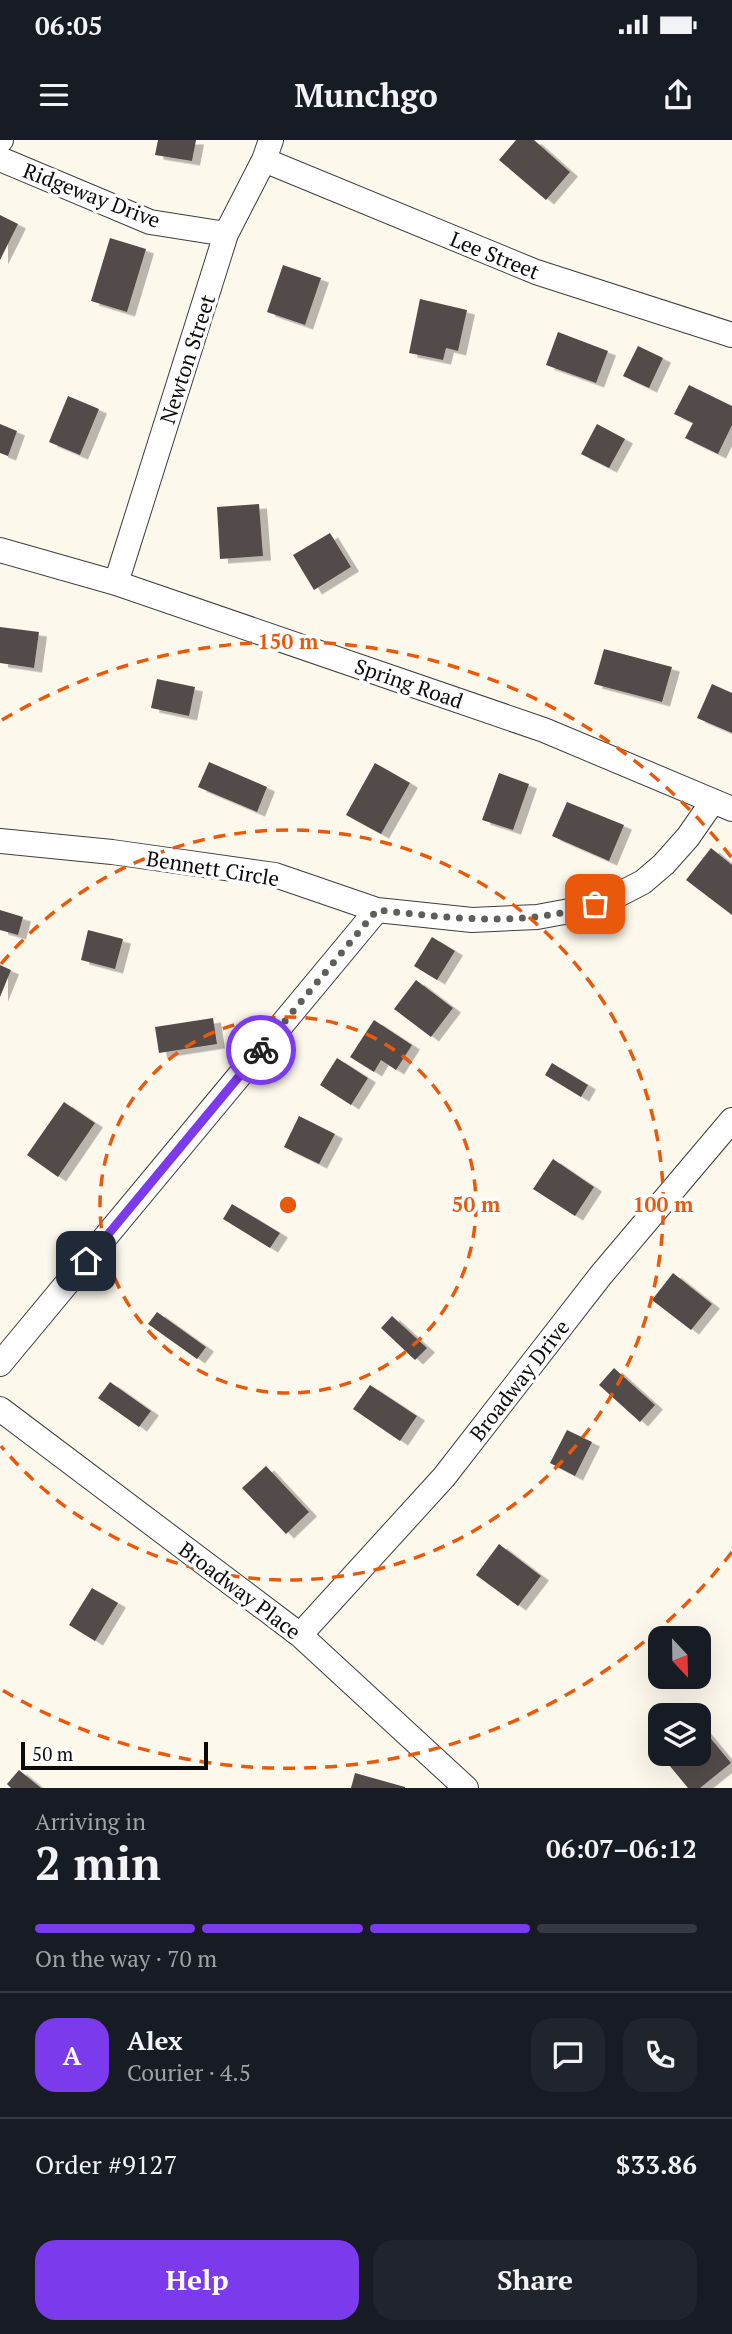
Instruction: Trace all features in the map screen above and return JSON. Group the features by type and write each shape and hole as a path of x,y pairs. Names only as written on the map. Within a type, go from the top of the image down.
{"street":[{"name":"Newton Street","path":"116,583 226,234 267,150"},
{"name":"Lee Street","path":"267,150 536,272 732,335"},
{"name":"Ridgeway Drive","path":"0,159 150,222 226,234"},
{"name":"Spring Road","path":"0,550 116,583 544,730 722,805"},
{"name":"Bennett Circle","path":"0,841 111,852 275,875 377,910 472,920 537,917 575,911 614,897 643,882 722,805"},
{"path":"0,1364 377,910"},
{"name":"Broadway Drive","path":"300,1635 443,1477 601,1275 732,1120"},
{"name":"Broadway Place","path":"0,1409 300,1635 466,1788"}],"building":[{"path":"158,140 196,140 192,161 155,155"},
{"path":"516,140 534,140 570,172 546,200 499,160"},
{"path":"0,215 18,224 0,260"},
{"path":"110,238 146,249 127,312 91,301"},
{"path":"283,265 321,278 305,325 267,312"},
{"path":"420,299 467,310 458,351 446,348 443,360 409,353"},
{"path":"558,332 608,351 596,383 546,365"},
{"path":"638,346 663,358 649,388 623,376"},
{"path":"689,385 732,406 732,425 718,454 685,438 693,423 674,414"},
{"path":"68,396 99,409 80,455 49,442"},
{"path":"0,424 17,431 8,456 0,453"},
{"path":"597,424 625,439 609,468 581,454"},
{"path":"259,504 263,556 220,559 217,507"},
{"path":"330,533 351,567 314,590 293,555"},
{"path":"0,627 39,632 34,668 0,663"},
{"path":"604,649 672,667 662,702 594,684"},
{"path":"157,679 195,687 189,716 151,708"},
{"path":"712,684 732,693 732,733 697,718"},
{"path":"209,762 267,787 257,812 198,787"},
{"path":"375,763 410,783 381,834 346,815"},
{"path":"499,773 529,784 513,830 482,820"},
{"path":"567,802 624,825 609,861 552,836"},
{"path":"711,848 732,865 732,915 686,880"},
{"path":"0,910 23,917 18,935 0,930"},
{"path":"88,930 123,939 115,969 81,960"},
{"path":"432,937 455,951 437,980 414,966"},
{"path":"0,965 11,970 0,997"},
{"path":"416,980 453,1008 431,1037 394,1009"},
{"path":"213,1018 217,1044 159,1053 155,1027"},
{"path":"374,1020 412,1045 396,1070 381,1060 374,1072 350,1057"},
{"path":"337,1058 368,1078 351,1105 320,1085"},
{"path":"552,1063 588,1085 581,1097 545,1075"},
{"path":"64,1102 95,1123 58,1177 27,1155"},
{"path":"299,1116 335,1134 319,1164 284,1147"},
{"path":"553,1159 594,1187 575,1216 533,1189"},
{"path":"232,1204 280,1233 270,1248 223,1219"},
{"path":"673,1273 712,1304 691,1330 652,1300"},
{"path":"157,1312 206,1347 197,1359 148,1324"},
{"path":"392,1316 427,1348 415,1360 381,1328"},
{"path":"614,1368 655,1405 640,1422 599,1385"},
{"path":"110,1382 151,1411 139,1427 98,1398"},
{"path":"370,1385 417,1416 400,1441 353,1409"},
{"path":"567,1430 592,1442 575,1476 550,1463"},
{"path":"266,1466 309,1512 286,1534 242,1488"},
{"path":"499,1544 541,1576 518,1606 476,1575"},
{"path":"92,1588 118,1603 95,1641 69,1625"},
{"path":"711,1739 731,1763 700,1788 688,1788 670,1766 711,1766"},
{"path":"19,1770 41,1788 11,1788 7,1784"},
{"path":"355,1773 405,1787 405,1788 351,1788"}],"way so far":[{"path":"261,1050 377,910 472,920 537,917 575,911 595,904"}],"route":[{"path":"86,1261 261,1050"}]}
